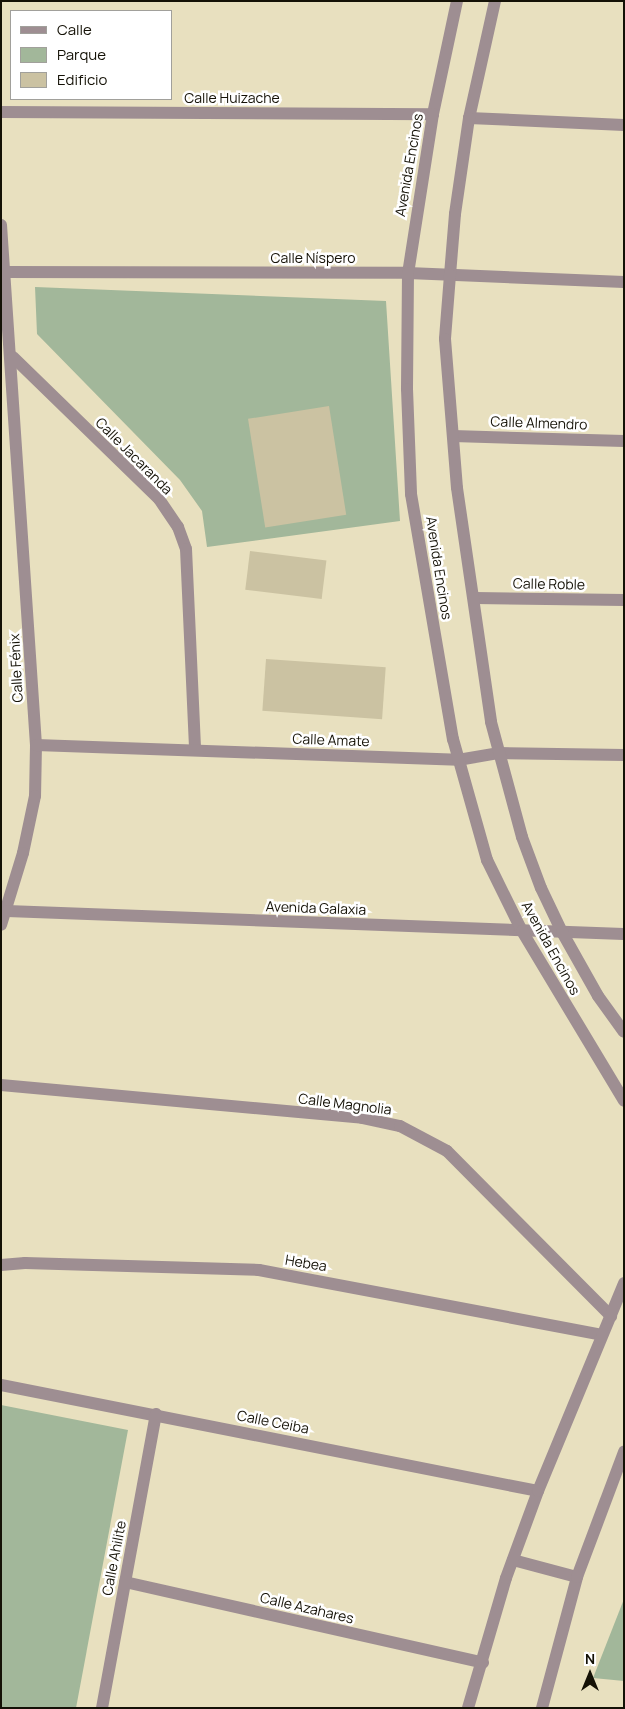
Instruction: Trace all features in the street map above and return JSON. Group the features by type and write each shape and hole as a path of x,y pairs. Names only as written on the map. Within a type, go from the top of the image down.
{"street":[{"name":"Avenida Encinos","path":"456,1 433,114 408,273 406,389 411,494 458,760 487,860 522,931 624,1102"},
{"name":"Avenida Encinos","path":"495,1 469,118 455,214 450,275 446,339 457,488 475,598 491,722 522,837 540,888 562,932 598,996 624,1032"},
{"name":"Calle Huizache","path":"1,112 433,114"},
{"path":"469,118 624,125"},
{"name":"Calle Fénix","path":"1,225 2,272 13,357 36,745 35,796 7,911 1,925"},
{"name":"Calle Níspero","path":"2,272 408,273 624,282"},
{"name":"Calle Jacaranda","path":"13,357 159,500 178,527 186,549 195,750"},
{"name":"Calle Almendro","path":"452,436 624,441"},
{"name":"Calle Roble","path":"475,598 624,600"},
{"name":"Calle Amate","path":"36,745 458,760 499,753 624,755"},
{"name":"Avenida Galaxia","path":"7,911 624,934"},
{"name":"Calle Magnolia","path":"1,1085 362,1118 400,1126 447,1151 611,1316"},
{"name":"Hebea","path":"1,1265 44,1263 259,1270 602,1335"},
{"path":"468,1708 513,1560 538,1491 624,1283"},
{"name":"Calle Ceiba","path":"1,1385 156,1414 538,1491"},
{"name":"Calle Ahilite","path":"102,1708 156,1414"},
{"path":"542,1708 577,1577 624,1452"},
{"path":"513,1560 577,1577"},
{"name":"Calle Azahares","path":"125,1582 482,1662"}],"green space":[{"path":"35,287 386,301 400,521 207,547 202,511 180,480 37,334"},
{"path":"1,1405 128,1430 76,1708 1,1708"},
{"path":"624,1599 624,1681 593,1678"}],"building":[{"path":"329,406 346,515 265,527 248,419"},
{"path":"250,551 326,560 322,599 245,590"},
{"path":"266,659 386,667 382,719 262,711"}]}
